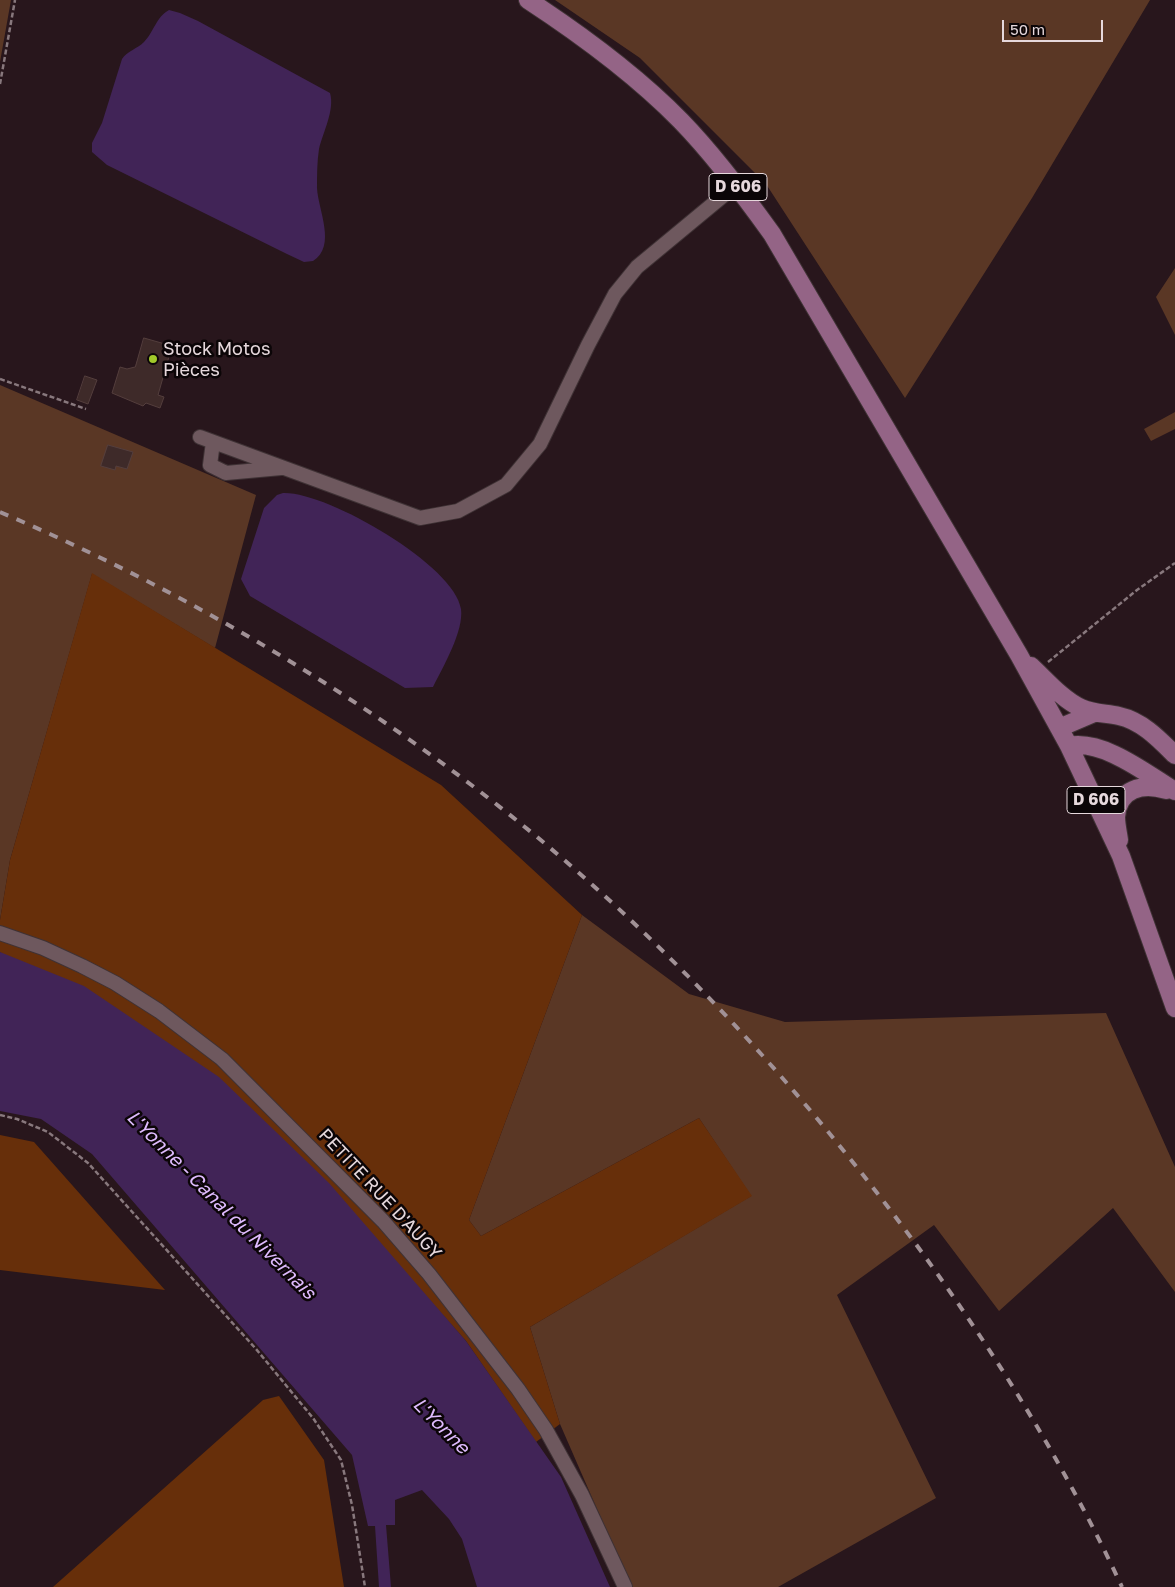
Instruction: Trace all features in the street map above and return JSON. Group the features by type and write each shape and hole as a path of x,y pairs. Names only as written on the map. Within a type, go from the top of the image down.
{"main road":[{"name":"D 606","path":"528,0 574,30 636,78 681,121 736,185 772,234 1019,655 1069,746 1121,856 1175,1008"},
{"path":"1019,655 1066,699 1094,713 1121,716 1132,720 1156,737 1175,755"},
{"path":"1059,728 1094,713"},
{"path":"1069,746 1079,744 1090,746 1111,754 1175,792"},
{"path":"1121,856 1116,817 1118,805 1124,796 1143,786 1153,786 1175,792"}],"street":[{"path":"284,468 226,473 210,465 207,440 284,468 420,518 458,511 506,485 540,444 615,294 637,267 736,185"},
{"name":"PETITE RUE D'AUGY","path":"0,933 43,948 82,966 115,983 159,1011 222,1059 383,1221 429,1274 518,1388 546,1430 582,1496 624,1587"}],"path":[{"path":"0,84 16,0"},
{"path":"0,379 86,409"},
{"path":"1038,673 1054,656 1175,563"},
{"path":"0,1115 48,1132 88,1163 119,1195 256,1349 313,1418 341,1460 352,1505 365,1587"}],"shaded area":[{"path":"0,0 11,0 0,62"},
{"path":"555,0 1150,0 1032,198 905,398 766,184 640,58"},
{"path":"1175,268 1175,335 1156,297"},
{"path":"0,385 256,495 215,648 92,574 10,860 0,920"},
{"path":"1175,412 1175,429 1151,441 1144,429"},
{"path":"92,573 441,785 582,915 469,1220 481,1236 699,1118 752,1196 530,1327 560,1424 536,1442 466,1341 380,1244 0,952 0,920 10,860"},
{"path":"582,915 689,994 785,1022 1106,1013 1175,1167 1175,1292 1113,1208 999,1311 934,1225 837,1295 936,1498 778,1587 631,1587 560,1424 530,1327 751,1196 699,1118 481,1236 469,1220"},
{"path":"0,1135 34,1142 165,1290 0,1270"},
{"path":"279,1396 324,1460 344,1587 53,1587 263,1400"}],"water":[{"path":"169,10 198,21 330,93 330,114 319,149 317,168 318,197 325,237 324,246 320,254 313,261 304,262 287,254 107,165 92,152 92,143 102,123 122,59 144,42 161,17"},
{"path":"283,493 303,496 328,504 357,517 413,552 437,572 453,591 461,609 459,628 452,649 433,687 405,688 250,596 241,579 264,508 277,495"},
{"path":"0,952 84,986 219,1077 329,1183 466,1341 561,1477 610,1587 477,1587 462,1539 449,1519 422,1490 395,1500 395,1525 386,1525 391,1587 379,1587 375,1526 368,1526 352,1455 92,1154 41,1119 0,1111"}],"building":[{"path":"144,338 172,346 158,395 164,397 160,408 146,403 143,406 112,393 120,367 127,369 135,367"},
{"path":"85,376 97,380 88,404 77,400"},
{"path":"108,445 133,452 127,469 116,466 115,470 101,466"}],"railway":[{"path":"0,512 141,578 209,614 277,653 343,695 407,738 531,832 639,928 742,1033 791,1088 883,1200 926,1258 981,1337 1032,1418 1079,1501 1122,1587"}],"place":[{"name":"Stock Motos Pièces","path":"153,359"}],"water label":[{"name":"L'Yonne - Canal du Nivernais","path":"221,1205"},
{"name":"L'Yonne","path":"441,1426"}]}
